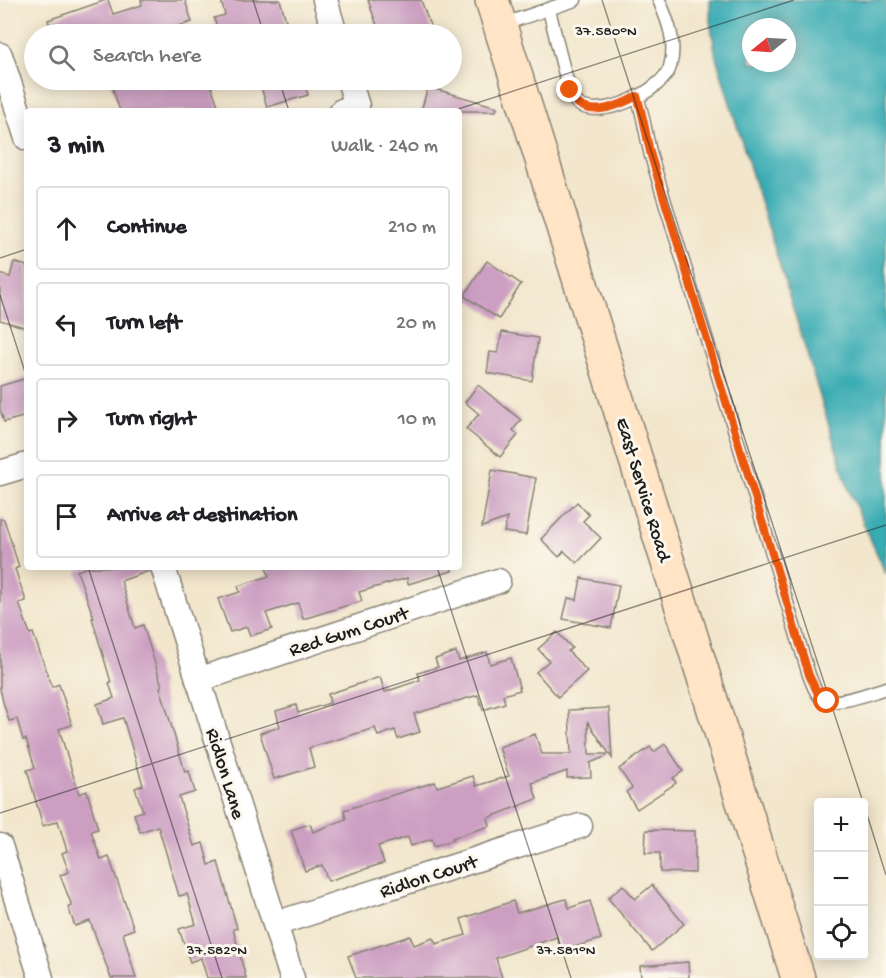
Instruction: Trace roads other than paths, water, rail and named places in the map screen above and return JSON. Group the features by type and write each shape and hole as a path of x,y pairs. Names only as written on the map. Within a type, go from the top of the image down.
{"street":[{"path":"324,0 332,24"},
{"name":"East Service Road","path":"496,13 798,978"},
{"path":"0,55 24,129"},
{"path":"349,90 349,108"},
{"path":"0,473 24,466"},
{"name":"Ridlon Lane","path":"164,570 292,978"},
{"name":"Red Gum Court","path":"198,680 498,581"},
{"name":"Ridlon Court","path":"275,924 580,826"},
{"path":"2,860 41,978"}],"lane":[{"path":"496,13 549,10 575,0"},
{"path":"549,10 570,90 576,102 592,110 621,105 654,87 670,69 673,50 670,28 659,0"},
{"path":"637,96 645,120 651,156 809,675 819,696 836,702 886,688"}],"water":[{"path":"710,0 886,0 886,574 849,491 716,57 710,21"}]}
